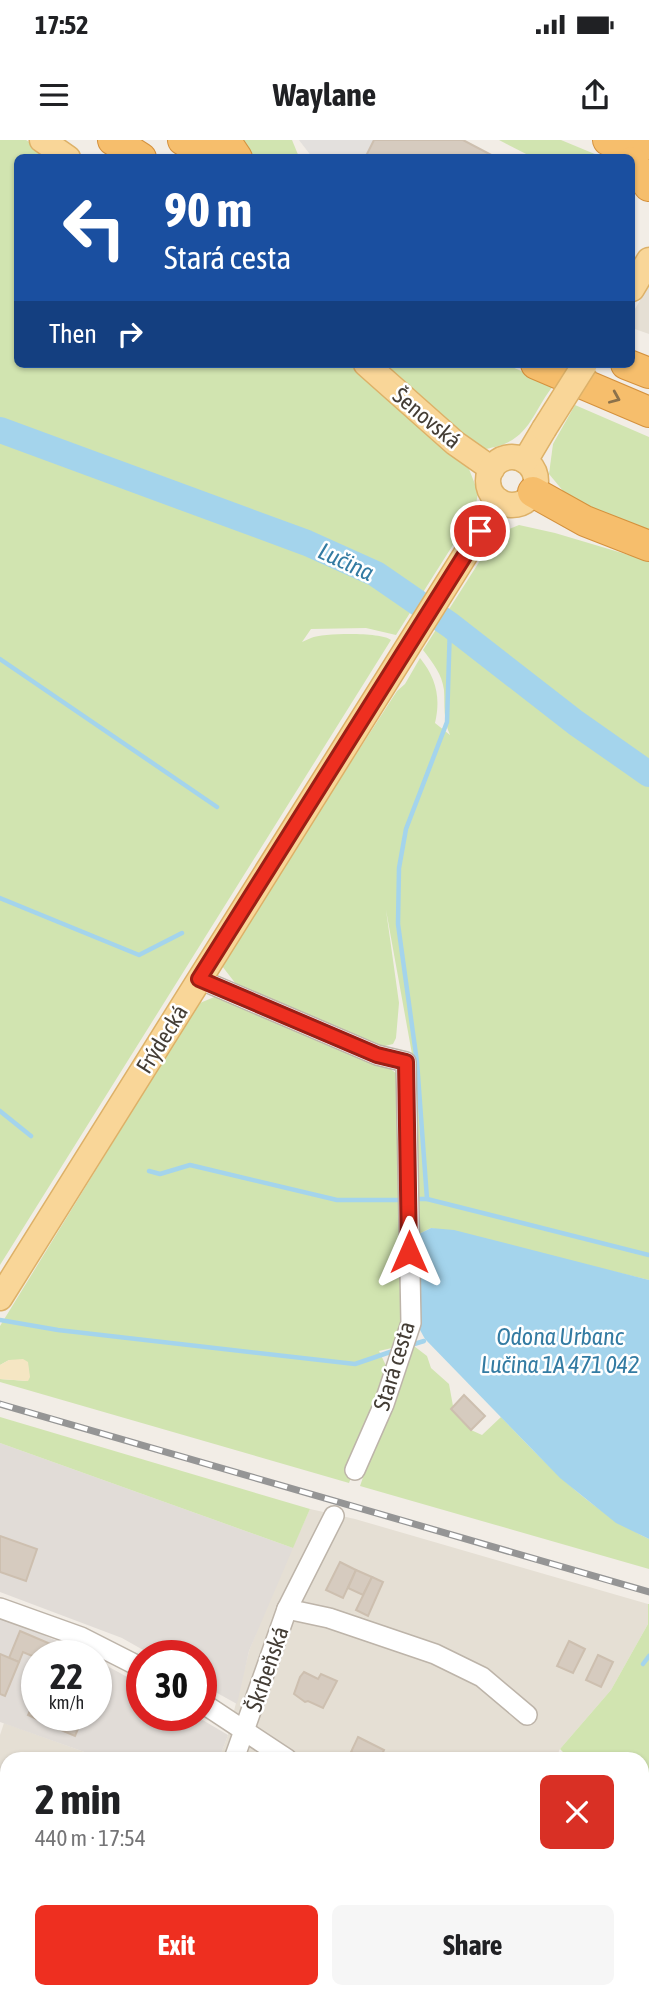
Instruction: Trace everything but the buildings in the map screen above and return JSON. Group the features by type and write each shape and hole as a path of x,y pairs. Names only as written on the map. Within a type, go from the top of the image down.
{"highway":[{"path":"113,140 135,154"},
{"path":"183,140 206,154"},
{"path":"603,140 622,154"},
{"path":"608,140 649,144"},
{"path":"635,166 649,186"},
{"path":"545,368 649,412"},
{"path":"533,492 585,521 649,546"}],"main road":[{"path":"42,140 62,154"},
{"path":"635,284 649,260"},
{"name":"Šenovská","path":"371,368 455,443 492,469"},
{"path":"525,461 582,368"},
{"path":"506,458 525,461 534,473 536,481 533,492 524,502 516,505 499,501 489,486 492,469 506,458"},
{"name":"Frýdecká","path":"0,1298 499,501"}],"street":[{"name":"Stará cesta","path":"199,979 377,1055 406,1062 411,1323 384,1404 355,1469"},
{"path":"334,1516 287,1609 329,1618 435,1654 482,1677 527,1715"},
{"path":"0,1608 81,1637 126,1660"},
{"name":"Škrbeňská","path":"237,1752 287,1609"},
{"name":"Škrbeňská","path":"217,1712 277,1752"}],"shaded area":[{"path":"299,140 374,140 367,154 310,154"},
{"path":"649,285 649,334 635,329 635,309"},
{"path":"0,1443 293,1548 249,1651 237,1704 217,1693 217,1640 126,1640 0,1592"},
{"path":"310,1509 355,1519 648,1604 648,1624 611,1690 558,1752 222,1752 249,1651"},
{"path":"0,1616 55,1640 21,1640 21,1729 0,1722"},
{"path":"112,1669 126,1676 126,1731 217,1731 217,1729 228,1735 222,1752 84,1752 25,1731 112,1731"},
{"path":"4,1723 85,1752 0,1752 0,1735"}],"green space":[{"path":"0,140 26,140 48,154 14,154 14,368 356,368 403,413 469,469 478,492 470,518 396,635 366,628 311,629 302,642 318,636 339,634 385,637 391,640 0,1265"},
{"path":"242,140 292,140 298,154 252,154"},
{"path":"499,140 561,140 595,154 526,154"},
{"path":"382,368 514,368 554,385 530,422 516,437 495,447 480,448"},
{"path":"575,405 649,437 649,534 569,498 549,474 553,444"},
{"path":"519,525 649,561 649,1280 431,1228 415,1236 412,1054 386,910 399,1003 393,1044 377,1048 236,984 222,966 238,937 420,658 436,688 435,723 450,735 445,718 441,679 423,650 497,534"},
{"path":"219,995 388,1067 397,1074 405,1312 396,1347 379,1351 389,1372 349,1483 0,1382 0,1379 27,1381 9,1360 0,1365 0,1326 193,1012 200,1003"},
{"path":"410,1343 427,1356 431,1368 449,1384 453,1406 451,1409 471,1430 482,1435 501,1417 587,1500 649,1539 649,1569 360,1486"},
{"path":"0,1417 310,1509 293,1548 0,1443"},
{"path":"649,1604 649,1752 563,1752 560,1749 611,1690 648,1624"}],"sand":[{"path":"23,1359 28,1362 28,1381 0,1379 0,1365 9,1360"}],"water":[{"name":"Odona Urbanc Lučina 1A 471 042","path":"431,1228 454,1230 649,1280 649,1539 616,1523 560,1478 425,1339 420,1330 415,1236"}],"waterway":[{"name":"Lučina","path":"0,430 307,543 376,574 450,625 576,723 649,774"},
{"path":"427,1199 417,1062 398,924 399,868 406,829 447,722 450,625"},
{"path":"0,659 217,807"},
{"path":"0,898 139,955 182,933"},
{"path":"0,1111 31,1136"},
{"path":"149,1171 160,1174 190,1165 337,1200 403,1200"},
{"path":"415,1199 427,1199 649,1255"},
{"path":"0,1320 58,1330 355,1364 396,1350"},
{"path":"411,1345 424,1341"},
{"path":"643,1664 649,1656"}],"railway":[{"path":"0,1404 649,1592"}],"route":[{"path":"409,1252 406,1062 377,1055 199,979 480,531"}]}
